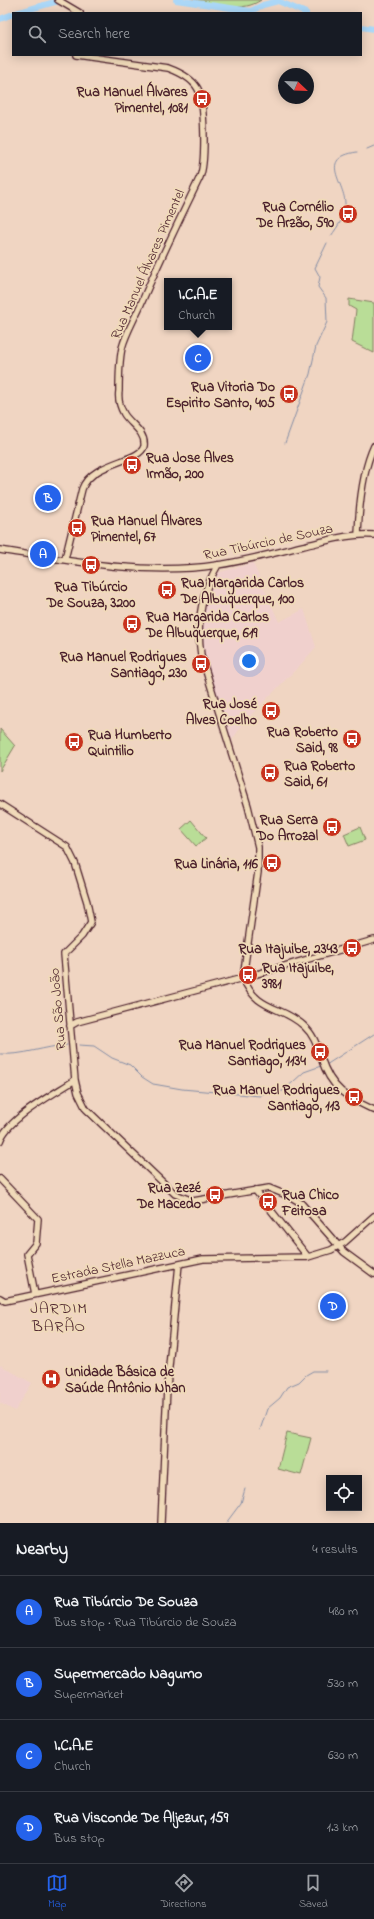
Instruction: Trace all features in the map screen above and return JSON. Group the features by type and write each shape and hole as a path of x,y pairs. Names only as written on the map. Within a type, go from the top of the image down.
{"street":[{"path":"58,0 78,12"},
{"name":"Rua Manuel Álvares Pimentel","path":"65,559 82,489 87,479 106,466 138,454 143,448 144,442 140,432 124,414 120,403 119,392 122,349 157,267 200,177 204,163 201,100 198,89 190,80 181,73 168,68 83,56"},
{"path":"358,534 364,484 368,463 374,446"},
{"name":"Rua Tibúrcio de Souza","path":"0,550 142,569 186,569 218,565 358,534 374,535"},
{"path":"218,565 206,587 203,597 198,638 201,655 248,806 258,847 258,870 243,978 249,991 260,1002 304,1025 315,1039 327,1073 340,1091 374,1110"},
{"name":"Rua São João","path":"0,804 67,847 75,863 91,918 88,928 64,954 75,1080 78,1093 86,1109 176,1194 193,1201 269,1188 301,1203 338,1246"},
{"path":"70,1026 77,1022 243,978 374,940"},
{"path":"70,1018 77,1022"},
{"path":"0,1141 5,1131 17,1119 75,1080"},
{"path":"0,1179 38,1219 36,1243 27,1254 35,1294"},
{"path":"255,1190 308,1256"},
{"name":"Estrada Stella Mazzuca","path":"0,1298 5,1301 203,1259 308,1256 338,1246 354,1235 374,1216"},
{"path":"338,1246 374,1274"},
{"path":"161,1523 167,1387 179,1264"}],"shaded area":[{"path":"253,563 279,622 304,609 316,647 244,722 230,743 205,656 201,622 208,587 217,573"},
{"path":"0,1365 32,1383 15,1411 0,1403"}],"green space":[{"path":"189,0 261,0 246,6 231,7 200,4 190,2"},
{"path":"349,299 374,303 374,353 352,342 356,310 349,306"},
{"path":"0,729 15,746 0,771"},
{"path":"191,820 206,838 196,846 181,829"},
{"path":"360,827 365,840 349,846 344,834"},
{"path":"287,1433 311,1438 301,1475 278,1469"}],"waterway":[{"path":"20,12 62,0"},
{"path":"176,0 251,11 263,5 278,1 304,12"},
{"path":"0,19 12,14"},
{"path":"362,27 374,29"},
{"path":"367,149 374,146"},
{"path":"331,236 339,225 345,209 344,197 335,166 338,160 345,155 357,152"},
{"path":"285,443 310,374 316,346 327,322 326,298 318,287 320,277 315,268 327,243"},
{"path":"326,1065 374,1034"},
{"path":"0,1054 17,1054 67,1045"},
{"path":"79,1045 94,1046 112,1058 130,1065 142,1077 153,1084 182,1089 260,1096 264,1093 283,1091 304,1072 321,1066"},
{"path":"260,1430 267,1409 280,1398 287,1387 299,1382 313,1371 326,1371"},
{"path":"226,1523 241,1503 245,1489"}],"place":[{"name":"Rua Manuel Álvares Pimentel, 1081","path":"202,99"},
{"name":"Rua Cornélio De Arzão, 590","path":"348,214"},
{"name":"I.C.A.E","path":"198,358"},
{"name":"Rua Vitoria Do Espirito Santo, 405","path":"289,394"},
{"name":"Rua Jose Alves Irmão, 200","path":"132,465"},
{"name":"Supermercado Nagumo","path":"48,498"},
{"name":"Rua Manuel Álvares Pimentel, 67","path":"77,528"},
{"name":"Rua Tibúrcio De Souza","path":"43,554"},
{"name":"Rua Tibúrcio De Souza, 3200","path":"91,565"},
{"name":"Rua Margarida Carlos De Albuquerque, 100","path":"167,590"},
{"name":"Rua Margarida Carlos De Albuquerque, 619","path":"132,624"},
{"name":"Rua Manuel Rodrigues Santiago, 230","path":"201,664"},
{"name":"Rua José Alves Coelho","path":"271,711"},
{"name":"Rua Roberto Said, 98","path":"352,739"},
{"name":"Rua Humberto Quintilio","path":"74,742"},
{"name":"Rua Roberto Said, 61","path":"270,773"},
{"name":"Rua Serra Do Arrozal","path":"332,827"},
{"name":"Rua Linária, 116","path":"272,863"},
{"name":"Rua Itajuibe, 2343","path":"352,948"},
{"name":"Rua Itajuibe, 3981","path":"248,975"},
{"name":"Rua Manuel Rodrigues Santiago, 1134","path":"320,1052"},
{"name":"Rua Manuel Rodrigues Santiago, 113","path":"354,1097"},
{"name":"Rua Zezé De Macedo","path":"215,1195"},
{"name":"Rua Chico Feitosa","path":"268,1202"},
{"name":"Rua Visconde De Aljezur, 159","path":"333,1306"},
{"name":"Unidade Básica de Saúde Antônio Nhan","path":"51,1379"}],"district":[{"name":"JARDIM BARÃO","path":"59,1316"}]}
